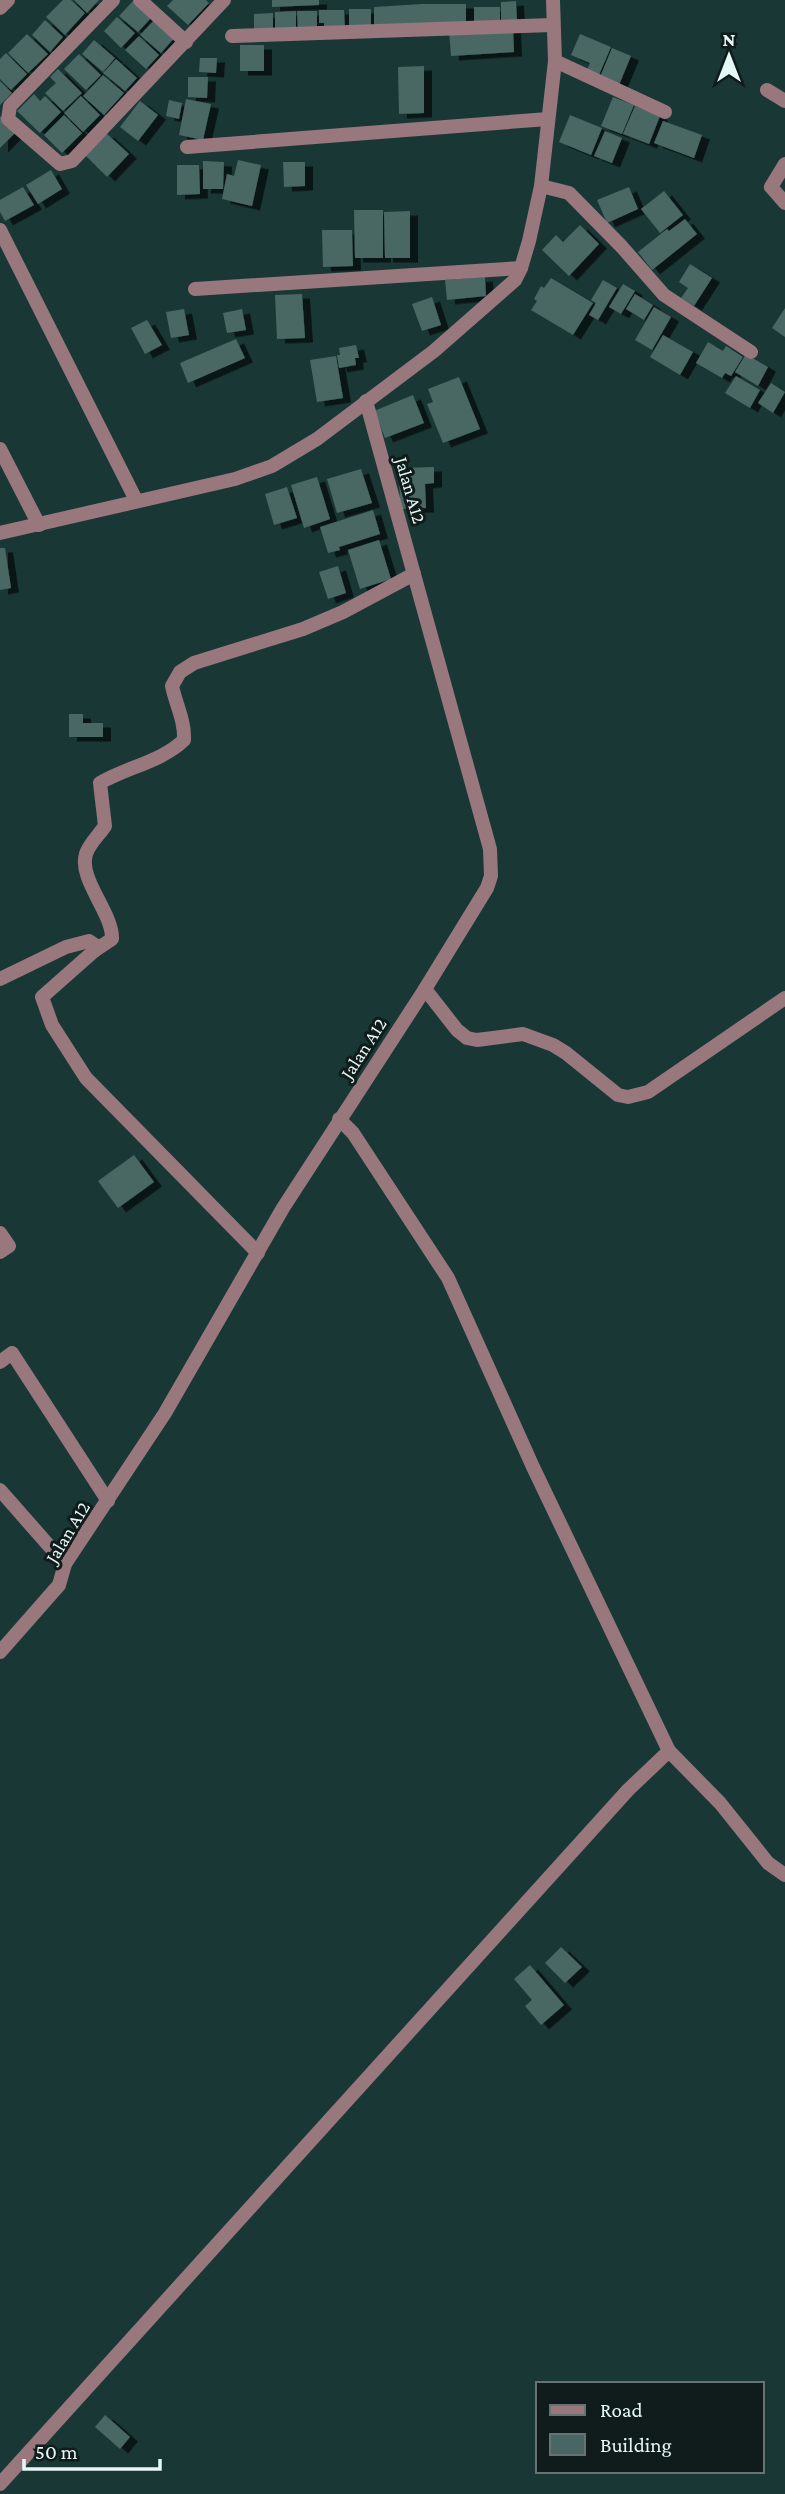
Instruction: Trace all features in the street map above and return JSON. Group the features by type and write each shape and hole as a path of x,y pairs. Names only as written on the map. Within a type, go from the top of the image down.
{"street":[{"path":"0,8 8,0"},
{"path":"113,0 10,106 8,112 8,119 60,164 72,161 224,0"},
{"path":"140,0 186,42"},
{"path":"0,533 235,479 272,466 317,439 434,351 514,280 521,268 541,186 555,61 553,0"},
{"path":"232,36 553,25"},
{"path":"555,61 665,112"},
{"path":"767,90 785,101"},
{"path":"187,147 548,119"},
{"path":"785,164 771,187 785,203"},
{"path":"541,186 569,194 622,247 664,295 751,352"},
{"path":"0,230 136,500"},
{"path":"195,289 521,268"},
{"name":"Jalan A12","path":"0,1653 59,1585 65,1564 165,1413 283,1208 487,888 492,862 490,849 366,401"},
{"path":"0,449 39,524"},
{"path":"258,1253 86,1078 52,1025 42,997 94,951 112,939 113,935 84,863 87,850 105,826 100,783 174,750 184,740 184,725 172,686 180,672 194,663 303,629 343,612 414,574"},
{"path":"0,979 66,947 89,941 95,945 94,951"},
{"path":"425,989 457,1030 467,1038 477,1040 523,1034 537,1038 566,1053 610,1091 628,1097 648,1092 785,998"},
{"path":"340,1119 448,1278 533,1467 669,1751 720,1802 768,1863 785,1875"},
{"path":"0,1233 9,1246 0,1252"},
{"path":"0,1362 12,1353 108,1501"},
{"path":"0,1490 65,1564"},
{"path":"0,2484 619,1801 669,1751"}],"building":[{"path":"63,0 71,0 85,13 65,35 46,17"},
{"path":"74,0 99,0 87,13"},
{"path":"173,0 206,0 209,3 188,25 167,6"},
{"path":"272,0 319,0 319,5 272,7"},
{"path":"133,1 152,17 138,32 119,16"},
{"path":"516,1 517,20 501,21 501,2"},
{"path":"466,4 466,24 374,27 374,7"},
{"path":"474,7 500,7 500,24 474,25"},
{"path":"349,9 371,9 371,28 349,29"},
{"path":"319,10 344,10 345,30 324,30 324,23 319,23"},
{"path":"296,11 296,32 275,32 275,12"},
{"path":"297,11 317,11 317,30 298,31"},
{"path":"273,13 273,33 254,33 254,14"},
{"path":"117,17 135,33 121,48 104,31"},
{"path":"156,18 176,36 161,53 140,35"},
{"path":"45,20 63,37 50,52 32,35"},
{"path":"513,28 514,52 451,56 449,31"},
{"path":"27,34 48,54 28,73 8,53"},
{"path":"580,34 611,47 599,75 587,70 590,63 571,55"},
{"path":"139,36 159,55 146,69 125,50"},
{"path":"94,40 115,58 103,72 82,54"},
{"path":"240,45 264,45 264,71 240,71"},
{"path":"612,48 631,56 619,85 600,77"},
{"path":"6,53 27,74 11,90 0,79 0,59"},
{"path":"79,54 101,75 86,90 64,69"},
{"path":"200,58 217,58 216,73 199,72"},
{"path":"116,59 137,78 125,91 103,73"},
{"path":"424,66 424,113 399,114 398,67"},
{"path":"58,69 82,93 63,111 45,93 56,83 50,77"},
{"path":"103,75 124,93 104,115 83,96"},
{"path":"188,77 208,77 207,98 188,97"},
{"path":"0,81 12,93 0,105"},
{"path":"34,94 40,101 45,96 61,112 40,133 17,111"},
{"path":"81,96 100,115 83,132 64,113"},
{"path":"613,97 634,105 622,134 601,126"},
{"path":"186,99 211,104 203,140 179,135"},
{"path":"169,100 182,103 179,119 166,116"},
{"path":"140,101 158,115 138,141 120,127"},
{"path":"635,106 660,116 649,144 623,134"},
{"path":"64,115 82,133 62,153 44,135"},
{"path":"570,115 602,128 591,155 559,142"},
{"path":"0,116 16,132 0,148"},
{"path":"663,121 702,135 694,158 654,143"},
{"path":"605,131 622,138 612,163 594,156"},
{"path":"106,133 129,154 107,177 85,155"},
{"path":"238,160 261,165 252,206 222,199 227,174 234,176"},
{"path":"203,161 224,162 223,189 203,189"},
{"path":"283,162 305,162 305,186 284,187"},
{"path":"177,165 199,165 200,194 177,195"},
{"path":"51,170 62,189 38,204 26,185"},
{"path":"23,187 34,205 5,221 0,212 0,200"},
{"path":"629,187 638,209 607,223 597,200"},
{"path":"664,191 683,215 660,233 641,209"},
{"path":"354,210 383,210 383,258 355,258"},
{"path":"410,211 410,258 385,258 384,212"},
{"path":"685,219 697,234 652,270 638,252 667,229 669,231"},
{"path":"580,225 599,244 569,276 542,250 556,235 563,242"},
{"path":"322,230 352,230 353,266 323,267"},
{"path":"690,264 712,278 694,306 681,298 688,288 679,282"},
{"path":"485,277 486,296 447,300 445,280"},
{"path":"551,278 593,303 573,335 531,310 541,286 544,288"},
{"path":"603,280 617,288 598,320 589,315 596,303 591,300"},
{"path":"623,284 635,291 621,314 609,307"},
{"path":"302,294 305,338 277,339 275,295"},
{"path":"635,294 653,305 644,320 626,309"},
{"path":"432,297 441,325 422,331 412,304"},
{"path":"654,307 671,317 652,350 635,340"},
{"path":"785,308 785,337 772,328"},
{"path":"184,309 189,335 171,338 166,312"},
{"path":"242,309 246,330 227,333 223,313"},
{"path":"147,320 162,345 145,354 131,328"},
{"path":"663,335 693,352 680,375 650,357"},
{"path":"236,339 245,358 188,383 180,363"},
{"path":"708,342 723,351 726,346 743,357 731,376 725,373 722,378 696,363"},
{"path":"356,345 359,358 355,358 356,365 339,368 339,348"},
{"path":"746,354 768,367 758,386 735,372"},
{"path":"336,356 343,398 317,402 310,360"},
{"path":"736,376 760,390 750,408 725,393"},
{"path":"459,377 480,429 443,443 427,404 433,402 428,389"},
{"path":"771,383 785,392 773,413 758,403"},
{"path":"413,395 424,423 385,438 374,411"},
{"path":"434,467 434,483 425,484 426,508 400,509 399,468"},
{"path":"361,469 372,503 337,513 327,479"},
{"path":"317,477 330,519 304,528 291,485"},
{"path":"287,487 297,518 274,525 265,494"},
{"path":"373,510 380,534 328,553 320,527"},
{"path":"379,540 391,579 360,589 348,550"},
{"path":"0,548 5,548 11,588 0,590"},
{"path":"338,566 346,593 328,599 319,572"},
{"path":"69,714 83,714 83,723 103,723 103,737 69,737"},
{"path":"134,1155 154,1182 118,1208 98,1181"},
{"path":"561,1947 582,1967 565,1983 545,1963"},
{"path":"530,1965 564,2005 541,2025 525,2006 532,2000 514,1979"},
{"path":"105,2415 130,2437 120,2449 95,2427"}]}
